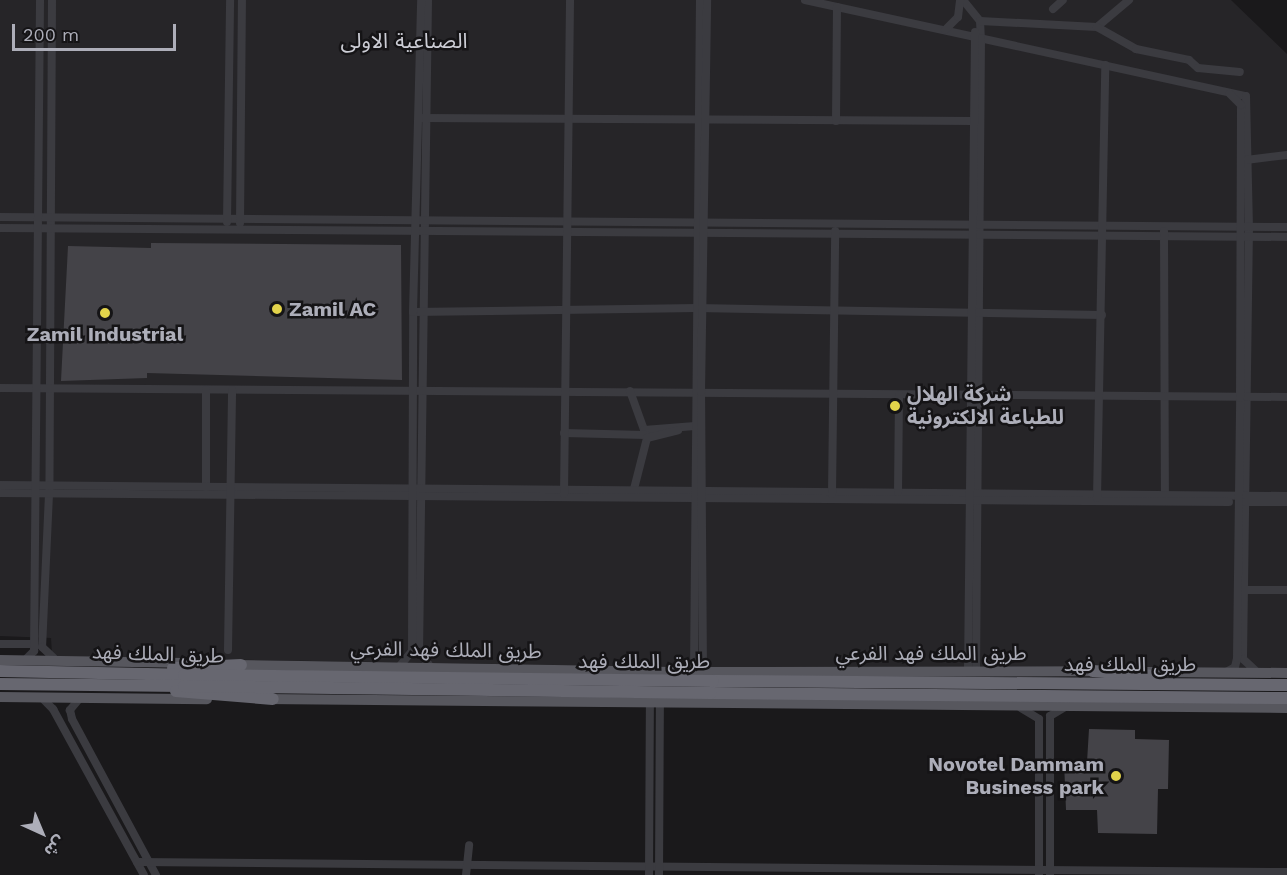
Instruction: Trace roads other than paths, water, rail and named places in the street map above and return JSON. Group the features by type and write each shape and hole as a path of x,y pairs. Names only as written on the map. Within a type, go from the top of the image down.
{"highway":[{"path":"97,672 241,665"},
{"name":"طريق الملك فهد","path":"0,671 97,672 184,681 712,687 1287,698"},
{"path":"1093,671 1239,684"},
{"name":"طريق الملك فهد","path":"0,684 124,686 184,681"},
{"name":"طريق الملك فهد","path":"712,687 1287,685"},
{"path":"124,686 273,699"}],"main road":[{"name":"طريق الملك فهد الفرعي","path":"0,660 699,672 1287,673"},
{"path":"545,701 485,696 477,690 489,676 568,670"},
{"path":"0,697 1287,708"}],"street":[{"path":"25,660 33,656 34,644 40,0"},
{"path":"52,0 49,217 50,490 42,647 56,660"},
{"path":"227,229 230,0"},
{"path":"240,229 242,0"},
{"path":"419,493 424,446 425,391 421,0"},
{"path":"423,118 428,0"},
{"path":"564,493 565,226 570,0"},
{"path":"699,672 698,391 702,227 700,0"},
{"path":"702,121 707,0"},
{"path":"805,0 1240,93 1248,102 1245,160 1241,590 1237,658 1235,667 1226,672"},
{"path":"945,30 958,17 962,0"},
{"path":"962,0 980,21 1097,27 1136,49 1189,60 1198,68 1240,72"},
{"path":"1053,9 1063,0"},
{"path":"1097,27 1129,0"},
{"path":"836,122 837,7"},
{"path":"972,671 977,38 980,21"},
{"path":"40,23 51,23"},
{"path":"229,64 241,62"},
{"path":"1097,499 1101,397 1105,65"},
{"path":"39,116 50,117"},
{"path":"423,118 976,121"},
{"path":"1245,160 1287,154"},
{"path":"0,217 239,219 422,225 1102,232 1272,232 1287,227"},
{"path":"0,228 240,229 422,225"},
{"path":"422,225 413,312 414,446 419,493 419,651 432,669"},
{"path":"832,495 835,229"},
{"path":"1164,232 1165,495"},
{"path":"1272,232 1287,237"},
{"path":"413,312 565,309 835,312 976,310 1102,315"},
{"path":"0,388 833,392 1164,399 1287,397"},
{"path":"206,390 206,487"},
{"path":"228,650 232,390"},
{"path":"630,391 645,434 634,489"},
{"path":"698,391 695,429 698,493"},
{"path":"898,395 898,492"},
{"path":"564,433 645,434 695,429"},
{"path":"414,446 424,446"},
{"path":"0,485 37,490"},
{"path":"50,490 206,487 229,492"},
{"path":"564,493 634,489 698,493"},
{"path":"0,494 50,490 698,493 1097,499 1243,499 1287,496"},
{"path":"832,495 898,492 974,497"},
{"path":"1097,499 1165,495 1287,502"},
{"path":"399,667 412,651 419,582"},
{"path":"1241,590 1287,590"},
{"path":"1241,590 1243,659 1246,667 1260,673"},
{"path":"0,644 34,644"},
{"path":"42,698 53,709 144,875"},
{"path":"80,698 70,710 72,718 156,875"},
{"path":"649,872 655,704"},
{"path":"655,704 659,872"},
{"path":"1009,704 1035,712 1039,719 1039,874"},
{"path":"1050,873 1050,716 1069,705"},
{"path":"468,871 469,845"},
{"path":"137,862 468,871 1039,874 1287,872"}],"place":[{"name":"Zamil AC","path":"277,309"},
{"name":"Zamil Industrial","path":"105,313"},
{"name":"شركة الهلال للطباعة الالكترونية","path":"895,406"},
{"name":"Novotel Dammam Business park","path":"1116,776"}],"district":[{"name":"الصناعية الاولى","path":"404,41"}]}
